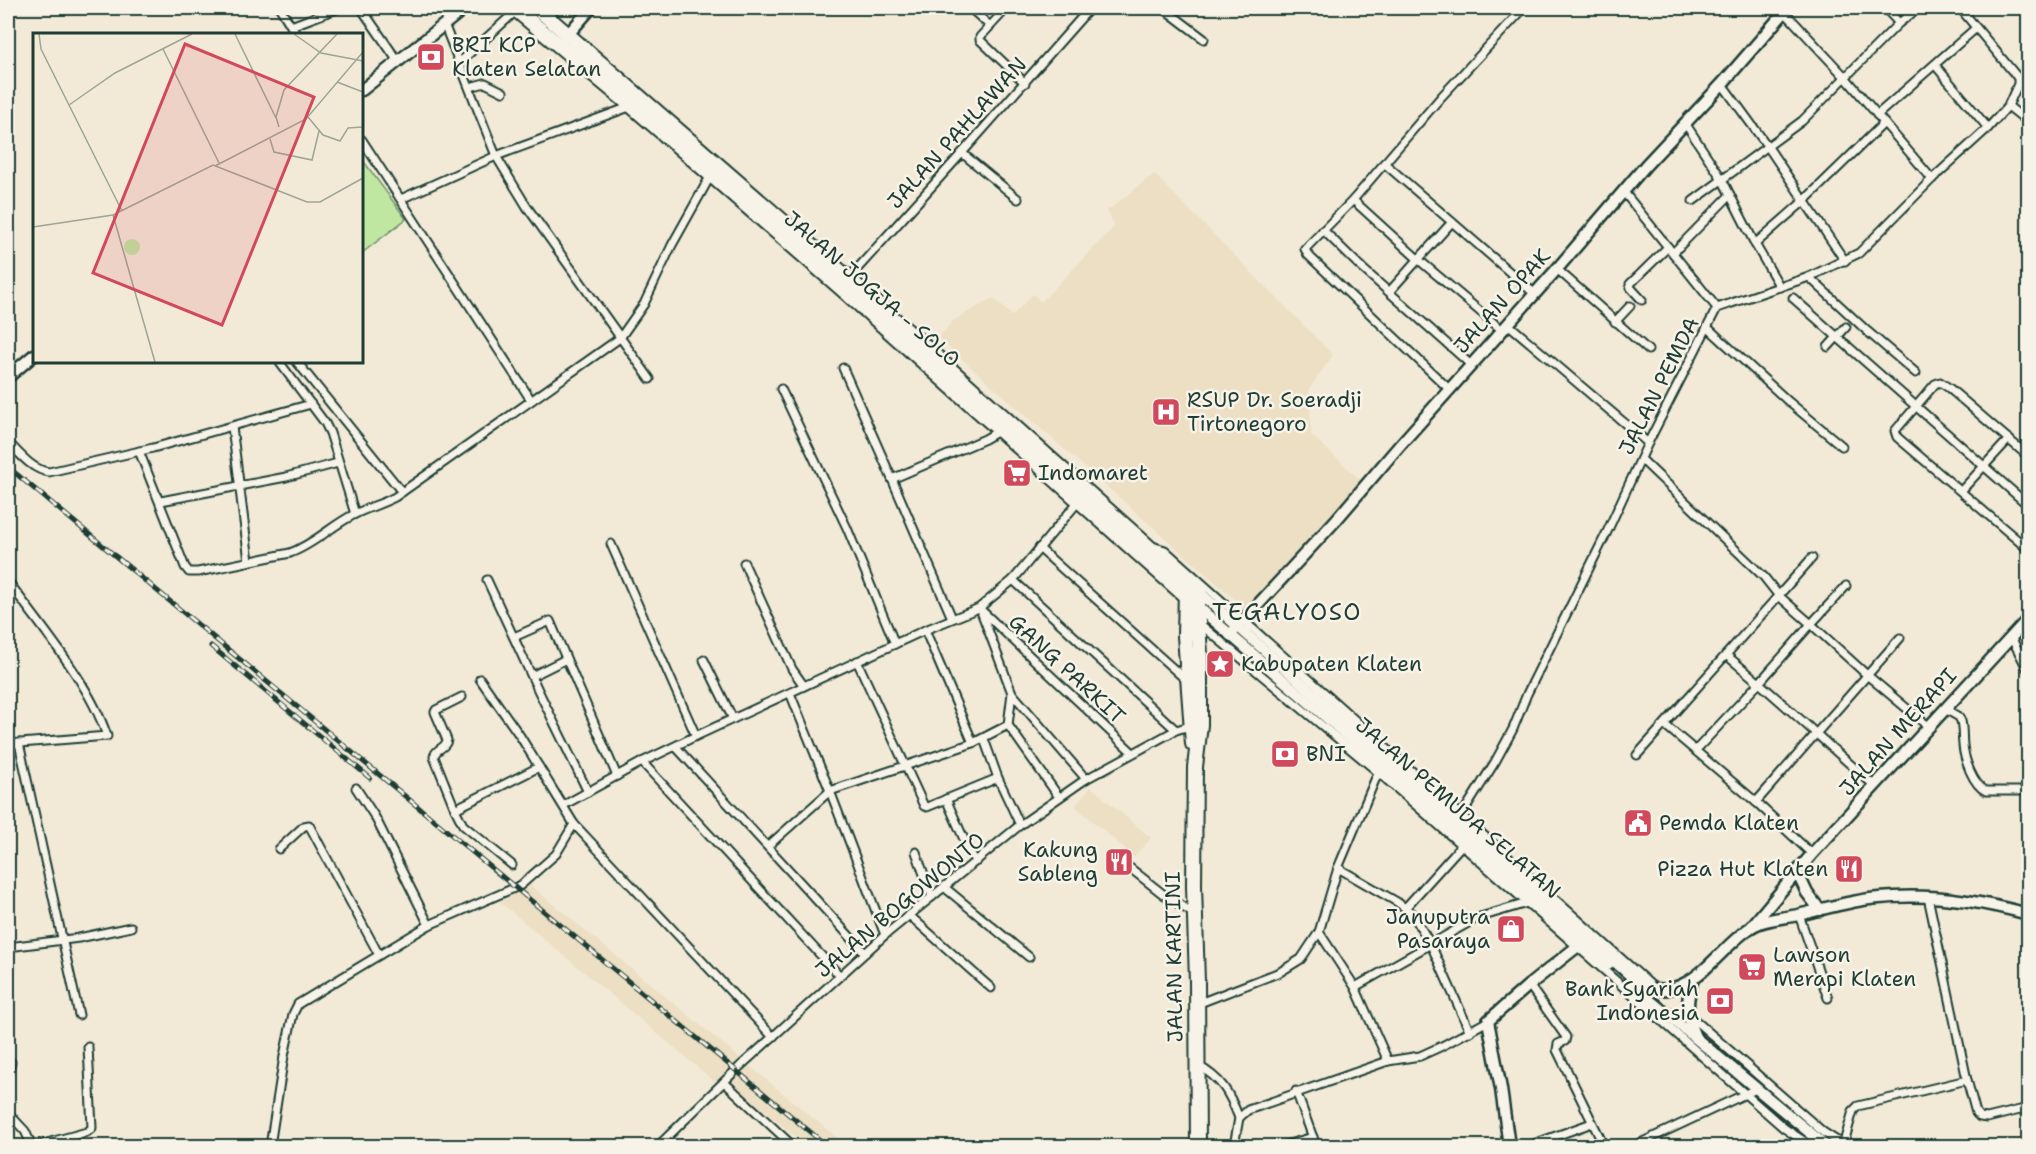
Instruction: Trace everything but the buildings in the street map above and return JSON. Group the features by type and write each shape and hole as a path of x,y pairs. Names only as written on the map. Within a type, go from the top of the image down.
{"highway":[{"name":"JALAN JOGJA - SOLO","path":"537,8 1003,427 1147,545 1192,594"},
{"name":"JALAN JOGJA - SOLO","path":"515,9 711,175 844,283"},
{"name":"JALAN JOGJA - SOLO","path":"1003,427 1078,502 1192,594"},
{"path":"1191,624 1192,594"},
{"name":"JALAN KARTINI","path":"1191,624 1187,680 1196,767"},
{"name":"JALAN KARTINI","path":"1191,624 1200,654 1194,914 1198,1146"}],"main road":[{"path":"363,89 465,8"},
{"path":"559,46 591,8"},
{"name":"JALAN OPAK","path":"1236,627 1316,543 1623,191 1722,84 1785,9"},
{"path":"8,377 33,356"},
{"name":"JALAN PEMUDA SELATAN","path":"1192,594 1236,627 1293,677 1321,708 1381,765 1458,822 1583,943 1826,1146"},
{"name":"JALAN MERAPI","path":"1693,979 1750,927 1812,854 2028,619"},
{"path":"1797,872 1820,910"},
{"path":"1750,927 1878,898 1928,897 1994,904 2028,914"},
{"path":"1509,1146 1488,1021 1528,985 1583,943"},
{"name":"JALAN PEMUDA SELATAN","path":"1583,943 1640,984 1657,990"},
{"path":"1657,990 1671,989 1693,979"},
{"path":"1693,979 1688,993 1687,1013 1695,1038"}],"street":[{"path":"280,8 296,33"},
{"path":"291,26 339,8"},
{"path":"361,8 397,60"},
{"path":"970,8 989,25"},
{"path":"1007,8 989,25 980,37 981,42 1025,82"},
{"name":"JALAN PAHLAWAN","path":"844,283 1090,8"},
{"path":"1163,8 1204,39"},
{"path":"1449,389 1305,251 1307,246 1353,200 1441,97 1524,8"},
{"path":"1885,8 1899,23"},
{"path":"1693,201 1802,120 1899,23 1919,8"},
{"name":"JALAN PEMDA","path":"1458,822 1513,729 1527,694 1648,443 1717,308 1809,277 1845,261 1870,242 2008,106 2018,84 2018,78 1960,8"},
{"path":"460,62 515,9"},
{"path":"1785,9 1932,179"},
{"path":"444,24 496,156 527,207 650,379"},
{"path":"1877,115 1976,28"},
{"path":"1935,65 1988,128"},
{"path":"470,87 485,83 503,92"},
{"path":"1722,84 1768,147 1845,261"},
{"path":"401,200 496,156 632,106"},
{"path":"2008,106 2028,122"},
{"path":"1685,123 1722,179 1780,287"},
{"path":"1755,244 1804,201 1884,123"},
{"path":"363,142 531,400"},
{"path":"962,153 1018,199"},
{"path":"1384,163 1534,294"},
{"path":"139,450 161,501 185,567 189,572 302,549 355,514 382,505 402,492 620,338 644,304 672,245 711,175"},
{"path":"1623,191 1717,308"},
{"path":"1642,300 1630,284 1671,250 1730,195"},
{"path":"1353,200 1419,260 1648,443"},
{"path":"1389,292 1452,222"},
{"path":"1323,230 1471,365"},
{"path":"1557,269 1648,350"},
{"path":"1809,277 1867,332 1916,373"},
{"path":"1793,298 2028,505"},
{"path":"1615,322 1630,306"},
{"path":"1707,327 1789,402 1842,446"},
{"path":"1828,347 1846,327"},
{"path":"280,363 312,404 330,433 355,514"},
{"path":"298,363 402,492"},
{"path":"843,368 952,618"},
{"path":"2028,456 1943,383 1935,384 1896,430 1896,435 2028,549"},
{"path":"781,389 847,528 895,644"},
{"path":"8,442 34,466 41,471 49,472 232,427 312,404"},
{"path":"232,427 249,561"},
{"path":"892,479 1003,427"},
{"path":"1961,491 2009,439"},
{"path":"1641,459 1764,577 1779,596 1929,727"},
{"path":"161,501 286,477 338,463"},
{"path":"564,805 642,762 696,736 952,618 980,610 1013,580 1078,502"},
{"path":"611,544 696,736"},
{"path":"1147,545 1165,550 1236,627 1293,677 1321,708"},
{"path":"1039,548 1187,680"},
{"path":"1637,755 1812,558"},
{"path":"744,563 792,669 804,686"},
{"path":"487,580 588,792"},
{"path":"1013,580 1176,730"},
{"path":"8,581 72,670 102,722 107,736 8,744"},
{"path":"1696,750 1846,586"},
{"path":"980,610 1012,693 1086,779"},
{"name":"GANG PARKIT","path":"980,610 1134,753"},
{"path":"514,637 550,621 617,776"},
{"path":"1191,624 1321,708 1657,990"},
{"path":"925,630 973,743"},
{"path":"1756,802 1900,638"},
{"path":"2011,638 2027,662 2028,670"},
{"path":"1726,655 1760,682 1875,786"},
{"path":"532,676 566,659"},
{"path":"704,660 734,719"},
{"path":"857,661 923,806 927,807 998,778"},
{"path":"480,679 498,701 574,824 773,1037"},
{"path":"790,693 885,935"},
{"path":"1012,693 1008,725 1059,797"},
{"path":"462,697 435,712 447,740 445,746 436,752 434,757 463,825 512,865"},
{"path":"1945,709 1961,721 1964,751 1981,789 2028,791"},
{"path":"768,846 830,790 984,739 1008,725"},
{"path":"1665,725 1756,802 1812,854"},
{"name":"JALAN BOGOWONTO","path":"658,1146 724,1082 885,935 1020,825 1086,779 1176,730 1190,726"},
{"path":"984,739 998,778 1020,825"},
{"path":"19,743 80,1014"},
{"path":"676,747 865,953"},
{"path":"642,762 840,976"},
{"path":"1197,1004 1292,967 1301,959 1319,932 1338,868 1381,765 1461,846 1527,903 1583,943 1745,1094 1784,1128 1811,1146"},
{"path":"455,809 539,767"},
{"path":"356,788 375,817 429,925"},
{"path":"946,799 971,855 977,861"},
{"path":"270,1146 284,1056 295,1009 301,1002 429,925 521,885 556,854 574,824"},
{"path":"279,849 304,826 309,825 379,955"},
{"path":"1406,908 1461,846"},
{"path":"916,852 932,897"},
{"path":"1130,868 1194,914"},
{"path":"1338,868 1406,908 1416,918 1431,945 1470,1032"},
{"path":"944,887 1029,957"},
{"path":"1928,897 1976,1113 1980,1117 1987,1118 2028,1108"},
{"path":"1355,987 1477,918 1527,903"},
{"path":"909,915 991,988"},
{"path":"1799,915 1828,998"},
{"path":"8,947 64,940 131,927"},
{"path":"1319,932 1355,987 1388,1061"},
{"path":"1528,985 1566,1037 1558,1044 1557,1050 1604,1146"},
{"path":"1687,1013 1823,1132 1844,1146 1853,1111 1858,1106 1967,1080"},
{"path":"1239,1118 1248,1110 1296,1091 1388,1061 1420,1056 1488,1021"},
{"path":"8,1111 34,1146 87,1132 92,1128 88,1047"},
{"path":"8,1074 11,1062"},
{"path":"1197,1065 1219,1080 1229,1094 1239,1118 1234,1146"},
{"path":"724,1082 793,1146"},
{"path":"1634,1146 1756,1089"},
{"path":"1296,1091 1316,1146"},
{"path":"8,1111 8,1132"},
{"path":"1528,1146 1592,1123"},
{"path":"2027,1146 2028,1135"},
{"path":"1282,1146 1313,1137"}],"shaded area":[{"name":"RSUP Dr. Soeradji Tirtonegoro","path":"1154,174 1333,355 1309,389 1311,435 1362,481 1247,610 938,338 953,321 993,298 1012,316 1033,294 1041,302 1115,226 1107,211"},
{"path":"1091,787 1151,838 1134,857 1075,806"},
{"path":"530,885 847,1146 807,1146 722,1077 715,1082 500,902"}],"green space":[{"path":"363,160 406,219 363,252"}],"railway":[{"path":"8,467 827,1146"},
{"path":"211,646 370,778"}],"place":[{"name":"BRI KCP Klaten Selatan","path":"431,57"},
{"name":"RSUP Dr. Soeradji Tirtonegoro","path":"1166,412"},
{"name":"Indomaret","path":"1017,473"},
{"name":"Kabupaten Klaten","path":"1220,664"},
{"name":"BNI","path":"1285,754"},
{"name":"Pemda Klaten","path":"1638,823"},
{"name":"Kakung Sableng","path":"1119,862"},
{"name":"Pizza Hut Klaten","path":"1849,869"},
{"name":"Januputra Pasaraya","path":"1511,929"},
{"name":"Lawson Merapi Klaten","path":"1752,967"},
{"name":"Bank Syariah Indonesia","path":"1720,1001"}],"district":[{"name":"TEGALYOSO","path":"1287,612"}]}
